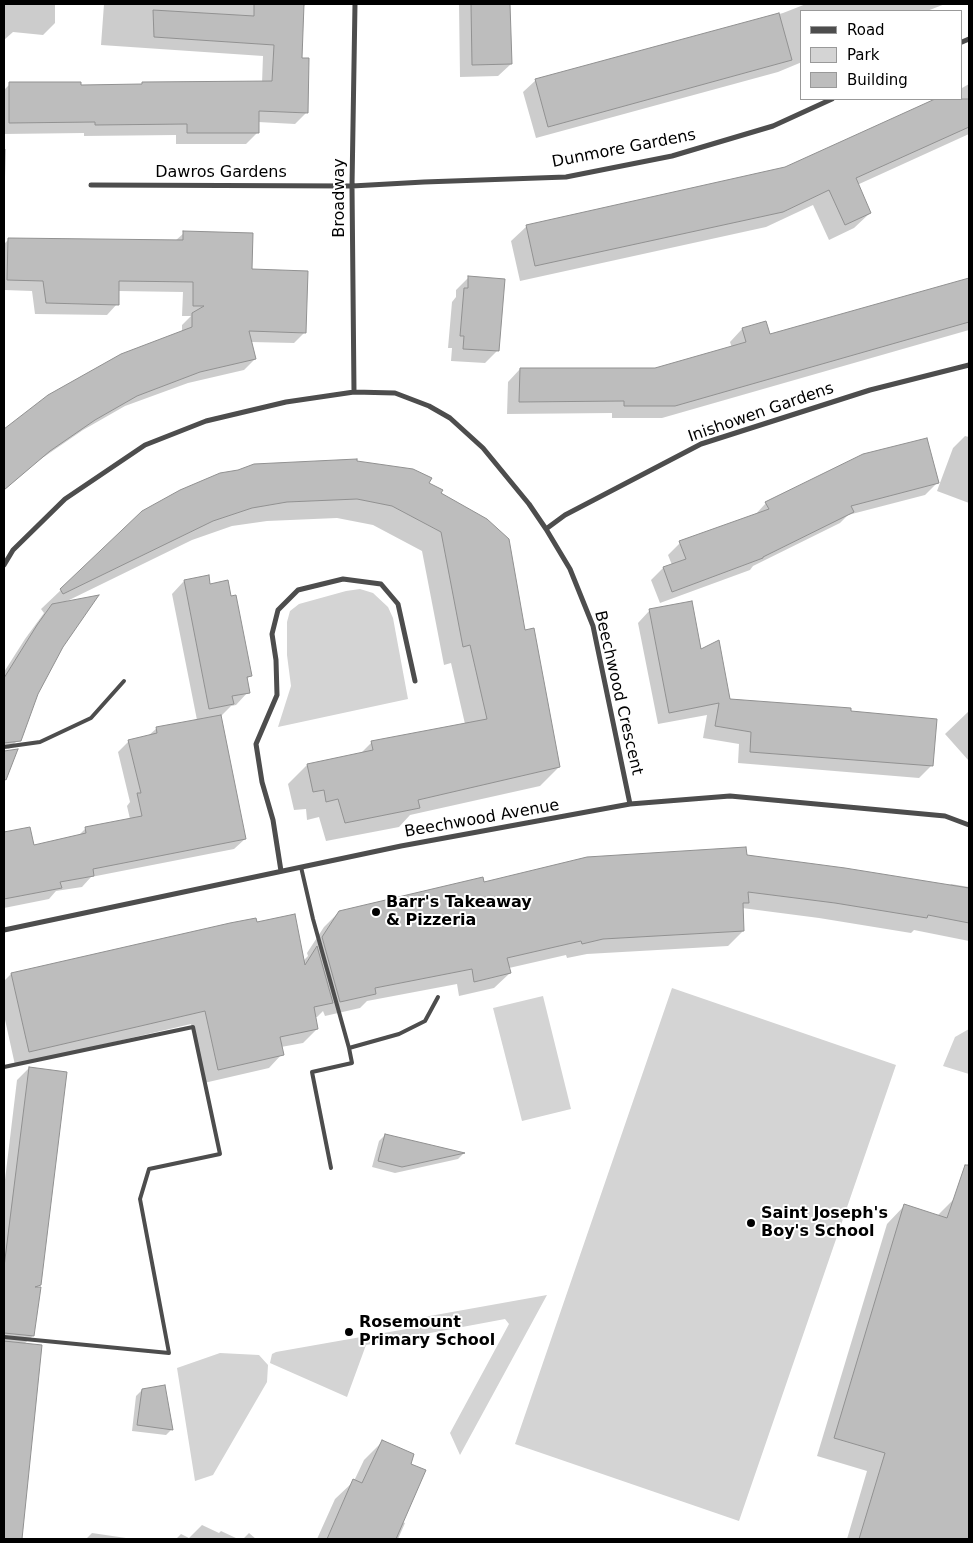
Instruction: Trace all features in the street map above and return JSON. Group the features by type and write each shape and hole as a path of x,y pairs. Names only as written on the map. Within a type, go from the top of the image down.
{"street":[{"name":"Broadway","path":"354,392 352,186 355,4"},
{"name":"Dunmore Gardens","path":"352,186 566,177 672,156 773,126 830,100"},
{"name":"Dawros Gardens","path":"91,185 352,186"},
{"name":"Inishowen Gardens","path":"546,529 565,515 701,444 870,390 969,365"},
{"name":"Beechwood Crescent","path":"4,565 13,550 65,499 145,445 206,422 286,402 354,392 395,393 429,406 450,418 483,448 529,504 570,569 593,626 630,804"},
{"path":"282,871 262,782 256,744 278,696 272,634 278,610 298,590 343,579 380,584 398,604 415,681"},
{"name":"Beechwood Avenue","path":"4,930 400,846 630,804 730,796 945,816 969,825"}],"lane":[{"path":"4,747 40,742 91,718 124,681"},
{"path":"301,867 352,1064 312,1072 331,1168"},
{"path":"349,1048 399,1034 425,1021 438,997"},
{"path":"4,1067 194,1027 220,1154 149,1169 140,1199 169,1353 4,1336"}],"green space":[{"path":"360,589 373,593 388,607 393,618 408,699 278,727 291,686 287,655 287,622 290,611 299,604"},
{"path":"672,988 896,1065 739,1521 515,1444"},
{"path":"543,996 571,1109 522,1121 493,1008"},
{"path":"969,1029 969,1074 943,1066 955,1037"},
{"path":"547,1295 460,1455 450,1433 509,1324 505,1319 366,1345 347,1397 270,1363 272,1354 276,1352 412,1328 413,1319"},
{"path":"220,1353 259,1355 268,1365 267,1382 213,1475 195,1481 177,1368"}],"building":[{"path":"254,4 304,4 302,58 309,58 308,113 259,111 259,133 187,133 187,124 95,125 95,122 9,123 9,82 81,82 81,85 142,84 142,82 272,81 274,45 154,37 153,10 254,16"},
{"path":"471,4 510,4 512,64 472,65"},
{"path":"779,13 792,60 548,127 535,79"},
{"path":"969,99 969,127 856,178 871,213 845,225 829,190 783,212 535,266 526,225 785,167 933,100"},
{"path":"183,231 253,233 252,269 308,271 306,333 249,331 256,359 200,372 137,396 95,420 50,451 4,490 4,429 48,395 121,354 192,327 192,313 204,306 193,306 193,282 119,281 119,305 46,303 43,281 7,280 8,238 183,240"},
{"path":"468,276 505,279 499,351 463,349 464,336 460,336 464,288 468,288"},
{"path":"969,278 969,322 675,406 624,406 624,401 519,402 520,368 655,368 746,342 742,328 766,321 770,334"},
{"path":"927,438 939,483 851,506 854,512 763,558 672,592 663,567 686,559 679,541 769,509 765,502 863,454"},
{"path":"357,459 357,461 413,469 432,478 429,483 443,490 441,493 487,519 509,539 525,630 534,628 560,767 418,800 420,808 345,823 338,799 326,802 324,790 313,792 307,764 373,750 371,741 487,719 470,645 463,647 441,532 392,506 357,499 287,502 252,508 213,521 63,594 60,589 142,511 180,490 220,473 238,470 254,464"},
{"path":"209,575 210,584 228,580 231,596 236,595 252,676 247,677 250,693 232,696 234,704 209,709 184,580"},
{"path":"99,595 63,647 38,694 21,741 4,743 4,678 37,625 52,604"},
{"path":"692,601 701,649 719,640 730,699 851,708 851,711 937,719 933,766 750,752 751,732 715,726 719,703 669,713 649,609"},
{"path":"221,715 246,839 93,869 94,876 60,882 62,888 4,899 4,832 30,827 34,845 86,833 85,827 142,816 137,793 141,793 128,740 157,733 156,727"},
{"path":"18,749 6,780 4,779 4,751"},
{"path":"746,847 747,855 845,868 969,888 969,923 928,915 927,918 835,903 748,892 749,903 743,903 744,931 603,939 582,944 581,941 507,958 511,973 474,982 472,969 375,988 376,994 340,1002 322,937 339,911 483,877 484,882 587,857"},
{"path":"295,914 305,965 317,946 333,1003 314,1007 318,1029 280,1037 284,1055 218,1070 205,1011 29,1052 11,973 230,923 256,918 257,922"},
{"path":"29,1067 67,1072 41,1285 35,1287 41,1287 34,1336 4,1333 4,1267"},
{"path":"385,1134 465,1153 402,1167 378,1161"},
{"path":"965,1165 969,1165 969,1539 859,1539 885,1453 834,1438 904,1204 947,1218"},
{"path":"4,1341 42,1345 22,1539 4,1539"},
{"path":"165,1385 173,1430 137,1425 142,1389"},
{"path":"382,1440 414,1454 411,1464 426,1470 396,1539 327,1539 353,1479 362,1483"}],"place":[{"name":"Barr's Takeaway & Pizzeria","path":"376,912"},
{"name":"Saint Joseph's Boy's School","path":"751,1223"},
{"name":"Rosemount Primary School","path":"349,1332"}]}
